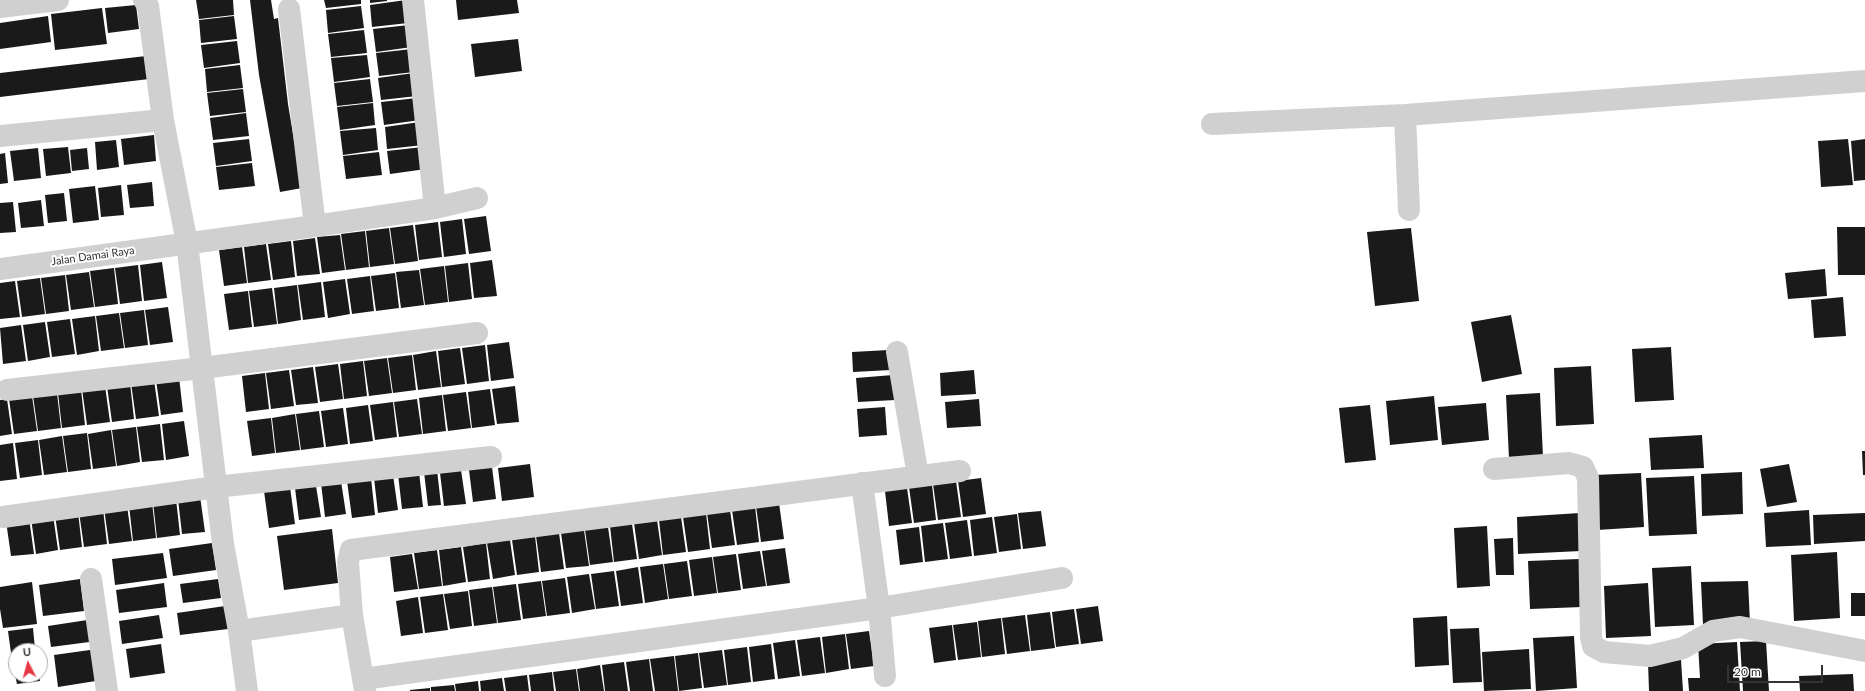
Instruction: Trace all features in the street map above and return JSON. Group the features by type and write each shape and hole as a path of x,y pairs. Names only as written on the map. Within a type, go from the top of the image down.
{"street":[{"path":"0,6 58,0"},
{"path":"144,0 148,6 163,120 187,243 223,544 239,631 247,691"},
{"path":"413,0 435,208"},
{"path":"289,9 315,226"},
{"path":"1212,124 1406,115 1865,81"},
{"path":"1406,115 1408,210"},
{"path":"0,136 163,120"},
{"name":"Jalan Damai Raya","path":"0,269 315,226 435,208 477,198"},
{"path":"7,390 202,368 477,333"},
{"path":"897,352 918,476"},
{"path":"3,517 216,487 491,457"},
{"path":"1494,469 1569,463 1583,468 1588,478 1591,637 1594,646 1604,652 1650,656 1683,648 1713,631 1740,627 1865,651"},
{"path":"960,471 351,550 348,562 352,616 364,685 879,608 1062,578"},
{"path":"862,483 879,608 885,676"},
{"path":"91,579 107,691"},
{"path":"239,631 352,616"}],"building":[{"path":"196,0 233,0 234,15 199,19"},
{"path":"250,0 271,0 274,19 278,18 288,104 302,188 280,192 259,75"},
{"path":"324,0 361,0 361,4 326,8"},
{"path":"370,0 387,0 387,1 370,3"},
{"path":"406,0 408,23 372,27 370,5"},
{"path":"456,0 517,0 519,13 458,20"},
{"path":"136,5 139,29 108,33 105,8"},
{"path":"361,6 364,28 328,33 326,10"},
{"path":"102,8 107,44 55,50 51,14"},
{"path":"48,16 51,42 0,49 0,23"},
{"path":"234,16 237,39 201,43 199,20"},
{"path":"409,25 412,47 376,52 373,29"},
{"path":"364,30 367,53 331,57 328,34"},
{"path":"518,39 522,71 475,77 471,44"},
{"path":"237,41 240,63 204,68 201,45"},
{"path":"412,49 414,72 379,76 376,53"},
{"path":"367,55 370,77 334,82 331,58"},
{"path":"146,56 149,79 0,97 0,73"},
{"path":"240,65 243,88 207,92 205,69"},
{"path":"414,73 417,96 381,100 378,78"},
{"path":"370,79 373,102 337,106 334,83"},
{"path":"243,89 246,112 210,116 207,93"},
{"path":"417,98 420,120 384,125 381,102"},
{"path":"373,103 375,125 340,130 337,107"},
{"path":"246,113 249,136 213,140 210,118"},
{"path":"420,122 423,145 387,149 385,127"},
{"path":"376,128 378,150 343,155 340,131"},
{"path":"154,135 156,161 124,165 121,139"},
{"path":"249,139 252,161 216,166 213,143"},
{"path":"1848,139 1853,185 1821,187 1818,141"},
{"path":"1865,139 1865,180 1854,181 1851,141"},
{"path":"116,140 119,167 97,170 95,142"},
{"path":"68,147 71,173 46,176 43,149"},
{"path":"423,147 426,169 390,174 387,151"},
{"path":"38,148 41,178 14,181 10,151"},
{"path":"87,148 89,169 72,171 70,150"},
{"path":"379,152 382,175 346,179 343,156"},
{"path":"5,153 8,183 0,184 0,154"},
{"path":"252,163 255,186 219,190 216,167"},
{"path":"152,182 154,206 130,208 127,185"},
{"path":"121,185 124,215 101,217 98,188"},
{"path":"95,186 99,220 73,223 69,189"},
{"path":"64,193 67,221 48,223 45,195"},
{"path":"41,200 44,226 21,228 18,203"},
{"path":"13,202 16,232 0,233 0,203"},
{"path":"486,216 491,251 469,254 464,219"},
{"path":"462,219 466,254 444,257 440,222"},
{"path":"438,222 442,257 419,260 415,225"},
{"path":"413,225 418,261 395,264 390,228"},
{"path":"1837,227 1865,227 1865,275 1838,275"},
{"path":"389,228 394,264 370,267 366,231"},
{"path":"1411,228 1419,301 1375,306 1367,232"},
{"path":"365,231 369,267 346,270 341,234"},
{"path":"340,235 345,270 322,273 317,237"},
{"path":"315,238 320,274 297,276 293,241"},
{"path":"291,241 295,277 273,280 268,244"},
{"path":"266,244 271,280 248,283 244,247"},
{"path":"242,247 247,283 224,286 219,250"},
{"path":"492,260 497,296 474,298 470,263"},
{"path":"162,262 167,298 144,301 140,265"},
{"path":"468,263 472,299 449,302 445,266"},
{"path":"138,265 142,301 120,304 115,268"},
{"path":"444,266 448,302 425,305 420,269"},
{"path":"114,268 118,304 95,307 90,271"},
{"path":"1825,269 1827,296 1788,299 1785,273"},
{"path":"419,270 424,305 401,308 396,272"},
{"path":"89,272 94,307 71,310 66,275"},
{"path":"395,273 399,308 376,311 371,276"},
{"path":"65,275 69,311 46,314 41,278"},
{"path":"370,276 374,311 352,314 347,279"},
{"path":"40,278 45,314 22,317 17,281"},
{"path":"345,279 350,314 328,318 323,282"},
{"path":"15,281 20,317 0,319 0,283"},
{"path":"321,282 325,317 303,320 298,285"},
{"path":"297,285 301,320 278,324 274,288"},
{"path":"272,288 277,324 254,327 249,291"},
{"path":"248,291 252,327 229,330 224,294"},
{"path":"1843,297 1846,336 1814,338 1811,300"},
{"path":"168,307 173,342 150,345 145,310"},
{"path":"144,310 148,345 125,348 120,313"},
{"path":"119,313 124,348 101,351 96,316"},
{"path":"1511,315 1522,374 1482,382 1471,322"},
{"path":"95,316 99,351 77,355 72,319"},
{"path":"70,319 75,354 52,357 47,322"},
{"path":"45,322 50,357 28,361 23,325"},
{"path":"21,325 26,361 3,364 0,328"},
{"path":"509,342 514,378 491,381 487,345"},
{"path":"485,345 489,381 467,384 462,348"},
{"path":"1671,347 1674,400 1635,402 1632,349"},
{"path":"460,348 465,384 442,387 438,351"},
{"path":"889,350 891,370 853,372 852,352"},
{"path":"436,351 441,387 418,390 413,355"},
{"path":"412,355 416,390 393,393 388,358"},
{"path":"387,358 392,393 369,396 364,361"},
{"path":"363,361 367,396 344,399 340,364"},
{"path":"338,364 343,399 320,402 315,367"},
{"path":"1591,366 1594,424 1556,426 1554,368"},
{"path":"313,367 318,403 296,405 291,370"},
{"path":"289,370 294,406 271,409 266,373"},
{"path":"974,370 976,394 941,396 940,373"},
{"path":"265,373 269,409 246,412 242,376"},
{"path":"893,375 895,400 858,402 856,378"},
{"path":"179,377 183,412 161,415 156,380"},
{"path":"154,380 159,416 136,419 131,383"},
{"path":"130,383 134,419 112,422 107,386"},
{"path":"105,386 110,422 87,425 82,389"},
{"path":"515,386 519,422 497,424 492,389"},
{"path":"490,389 495,425 472,428 468,392"},
{"path":"81,390 85,425 62,428 58,393"},
{"path":"466,392 471,428 448,431 443,395"},
{"path":"57,393 61,428 38,431 33,396"},
{"path":"1540,393 1543,457 1509,459 1506,395"},
{"path":"442,395 446,431 423,434 419,398"},
{"path":"32,396 37,431 14,434 9,399"},
{"path":"1434,396 1438,440 1390,445 1386,401"},
{"path":"7,399 12,434 0,436 0,400"},
{"path":"417,399 422,434 399,437 394,402"},
{"path":"979,399 981,426 947,428 945,402"},
{"path":"393,402 397,437 375,440 370,405"},
{"path":"1486,403 1489,440 1442,445 1438,407"},
{"path":"368,405 373,441 350,444 346,408"},
{"path":"1370,405 1376,460 1345,463 1339,408"},
{"path":"885,407 887,435 859,437 857,409"},
{"path":"343,408 348,444 326,447 321,411"},
{"path":"319,411 324,447 301,450 296,414"},
{"path":"295,414 300,450 276,453 272,418"},
{"path":"271,418 275,453 252,456 247,421"},
{"path":"184,421 189,456 166,460 162,424"},
{"path":"160,424 164,460 142,462 137,427"},
{"path":"136,427 140,462 117,466 112,430"},
{"path":"111,430 116,466 93,469 88,434"},
{"path":"87,433 91,469 68,472 63,436"},
{"path":"1702,435 1704,468 1651,470 1649,438"},
{"path":"62,436 67,472 44,475 39,440"},
{"path":"38,440 42,475 20,478 15,443"},
{"path":"13,443 17,479 0,481 0,445"},
{"path":"1862,451 1865,451 1865,475 1863,475"},
{"path":"530,464 534,497 502,501 498,468"},
{"path":"1789,464 1797,502 1767,507 1760,469"},
{"path":"492,467 496,499 473,502 469,470"},
{"path":"437,470 441,505 428,506 424,472"},
{"path":"461,470 466,504 444,506 440,473"},
{"path":"419,472 423,507 402,509 398,474"},
{"path":"1742,472 1743,514 1702,516 1701,474"},
{"path":"1641,473 1644,527 1597,530 1594,475"},
{"path":"393,475 398,510 378,513 374,478"},
{"path":"1694,476 1697,534 1649,536 1646,478"},
{"path":"371,478 375,515 352,518 347,481"},
{"path":"981,478 986,514 963,517 958,481"},
{"path":"341,481 346,514 325,517 321,483"},
{"path":"956,481 961,517 938,520 933,484"},
{"path":"932,485 936,520 914,523 909,487"},
{"path":"316,486 321,517 299,520 295,488"},
{"path":"290,487 295,524 269,528 264,491"},
{"path":"907,488 912,523 889,526 885,491"},
{"path":"200,496 205,532 182,534 178,499"},
{"path":"176,499 180,535 157,538 153,502"},
{"path":"152,502 156,538 133,541 129,505"},
{"path":"779,503 784,539 761,542 756,506"},
{"path":"127,506 132,541 109,544 104,508"},
{"path":"755,506 759,542 737,545 732,510"},
{"path":"103,509 107,544 84,547 79,512"},
{"path":"730,510 735,545 712,548 707,513"},
{"path":"1809,510 1811,545 1766,547 1764,513"},
{"path":"1041,511 1046,546 1023,549 1018,513"},
{"path":"78,512 82,547 60,550 55,515"},
{"path":"706,513 710,549 688,552 683,517"},
{"path":"1580,513 1581,551 1518,554 1517,517"},
{"path":"1865,513 1865,541 1814,544 1813,515"},
{"path":"1017,514 1021,549 999,552 994,517"},
{"path":"53,515 58,550 36,554 31,518"},
{"path":"681,517 686,552 663,555 659,520"},
{"path":"992,517 997,553 974,556 970,520"},
{"path":"29,518 34,554 11,556 6,521"},
{"path":"657,520 662,555 639,559 634,523"},
{"path":"967,520 972,556 950,559 945,523"},
{"path":"943,523 948,559 925,562 921,526"},
{"path":"632,524 637,559 614,562 610,526"},
{"path":"1487,526 1490,586 1457,588 1454,528"},
{"path":"608,527 613,562 590,565 585,530"},
{"path":"919,527 923,562 900,565 896,530"},
{"path":"332,529 338,583 284,590 277,536"},
{"path":"584,530 589,566 566,568 561,533"},
{"path":"559,533 564,569 541,572 536,536"},
{"path":"535,536 539,572 517,575 512,540"},
{"path":"1513,538 1514,575 1496,575 1494,539"},
{"path":"510,540 515,575 493,579 487,543"},
{"path":"212,543 216,570 173,576 169,549"},
{"path":"486,543 490,579 468,582 463,547"},
{"path":"461,547 466,582 443,586 439,550"},
{"path":"785,548 790,583 767,586 762,551"},
{"path":"437,550 442,586 419,589 414,553"},
{"path":"760,551 766,586 743,589 738,554"},
{"path":"1837,552 1840,618 1794,621 1791,555"},
{"path":"163,553 167,578 115,585 112,559"},
{"path":"412,554 418,589 394,592 390,557"},
{"path":"736,554 741,590 718,593 713,557"},
{"path":"712,557 717,593 694,596 689,560"},
{"path":"1579,559 1582,607 1530,609 1528,561"},
{"path":"687,561 692,596 669,599 664,564"},
{"path":"663,564 668,599 645,603 640,567"},
{"path":"1691,566 1694,625 1655,627 1652,568"},
{"path":"638,567 643,603 621,606 616,571"},
{"path":"614,571 619,606 596,609 591,574"},
{"path":"589,574 595,609 572,613 567,577"},
{"path":"565,578 570,613 547,616 542,581"},
{"path":"80,579 84,611 43,616 39,585"},
{"path":"218,579 221,598 183,603 180,584"},
{"path":"541,581 546,616 523,619 518,584"},
{"path":"1748,581 1750,623 1703,625 1701,582"},
{"path":"32,582 37,624 3,628 0,609 0,587"},
{"path":"164,583 167,607 119,613 116,590"},
{"path":"1648,583 1651,636 1606,638 1604,586"},
{"path":"516,584 521,620 498,623 493,587"},
{"path":"492,587 497,623 474,626 469,590"},
{"path":"468,591 472,626 450,629 444,594"},
{"path":"1851,593 1865,593 1865,616 1851,616"},
{"path":"443,594 448,630 425,633 420,597"},
{"path":"418,597 423,633 401,636 396,601"},
{"path":"225,606 228,629 180,635 177,613"},
{"path":"1098,606 1103,641 1081,644 1076,609"},
{"path":"1074,609 1079,644 1056,647 1052,612"},
{"path":"1050,612 1055,648 1031,651 1027,615"},
{"path":"159,615 163,638 122,644 119,621"},
{"path":"1025,615 1030,651 1007,654 1002,618"},
{"path":"1447,616 1449,665 1415,667 1413,618"},
{"path":"1001,618 1005,654 982,657 978,621"},
{"path":"94,619 97,641 51,647 48,626"},
{"path":"977,622 981,657 958,660 953,625"},
{"path":"952,625 956,660 934,663 929,628"},
{"path":"33,628 34,643 10,643 8,631"},
{"path":"1479,628 1482,682 1453,683 1450,629"},
{"path":"869,631 874,666 851,669 846,634"},
{"path":"845,634 849,669 826,673 822,637"},
{"path":"1574,636 1577,688 1536,691 1533,638"},
{"path":"820,637 825,673 802,676 797,640"},
{"path":"795,640 800,676 778,679 773,643"},
{"path":"1766,641 1769,691 1743,691 1740,642"},
{"path":"1737,642 1740,691 1689,691 1688,678 1700,678 1698,644"},
{"path":"161,644 165,673 130,678 126,649"},
{"path":"771,644 775,679 753,682 749,647"},
{"path":"747,647 751,682 728,685 724,650"},
{"path":"97,649 102,680 58,687 54,655"},
{"path":"1529,649 1531,689 1484,691 1482,652"},
{"path":"722,650 727,685 704,688 699,653"},
{"path":"698,653 702,688 679,691 675,656"},
{"path":"674,656 678,691 655,691 650,659"},
{"path":"649,659 653,691 630,691 626,662"},
{"path":"1681,660 1683,691 1649,691 1648,662"},
{"path":"624,662 628,691 605,691 602,665"},
{"path":"600,665 604,691 580,691 577,669"},
{"path":"576,669 579,691 556,691 553,672"},
{"path":"552,672 554,691 531,691 529,675"},
{"path":"1853,674 1854,691 1800,691 1799,676"},
{"path":"527,675 529,691 506,691 504,678"},
{"path":"502,678 504,691 481,691 480,681"},
{"path":"478,681 479,691 456,691 455,684"},
{"path":"454,685 455,691 431,691 431,687"},
{"path":"430,688 430,691 410,691 410,690"}]}
